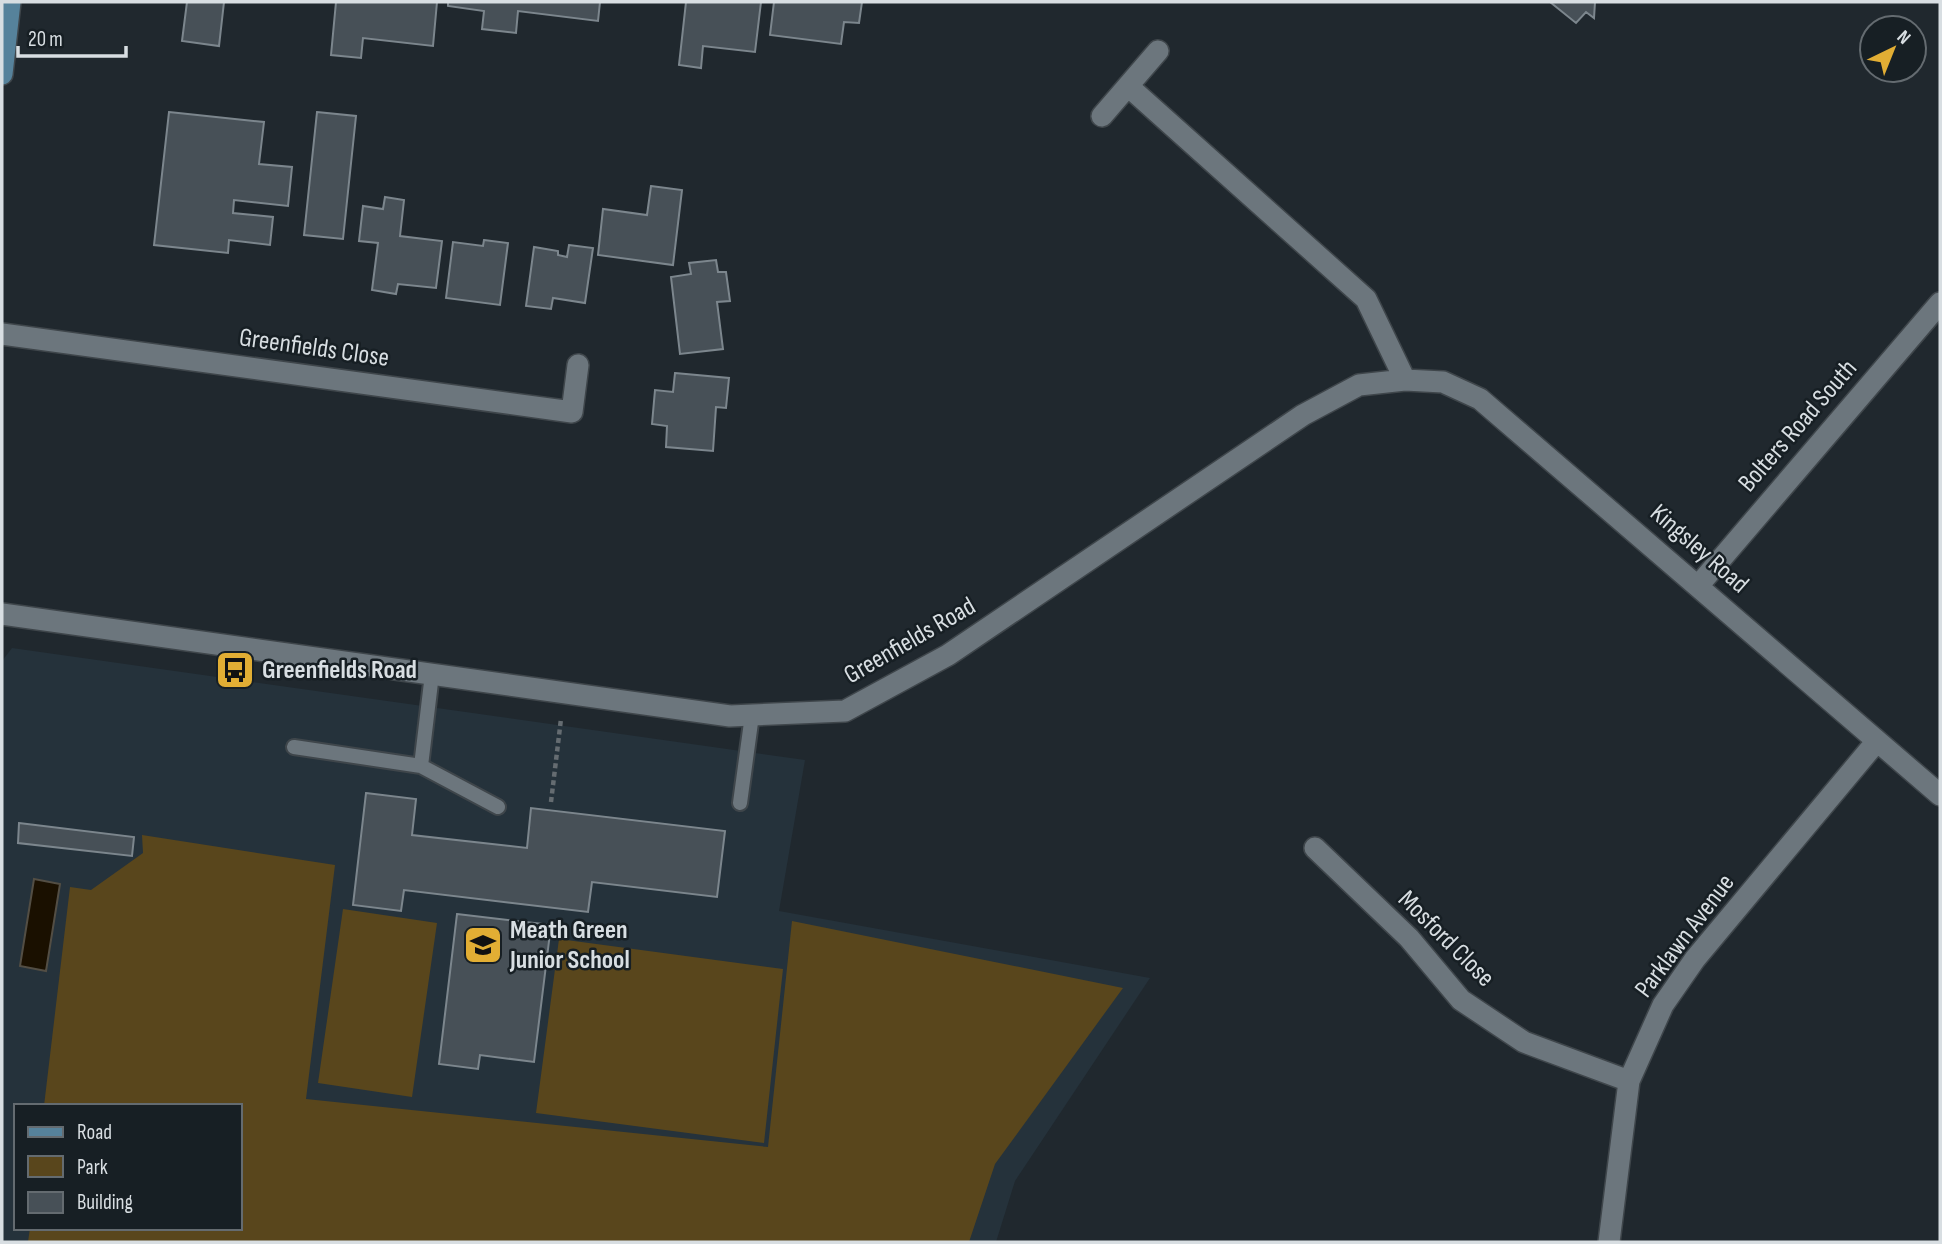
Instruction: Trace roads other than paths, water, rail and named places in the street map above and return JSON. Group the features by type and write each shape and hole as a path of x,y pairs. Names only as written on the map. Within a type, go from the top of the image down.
{"street":[{"path":"2,75 6,6"},
{"path":"1102,116 1158,51"},
{"path":"1128,86 1366,299 1405,380"},
{"name":"Bolters Road South","path":"1699,586 1940,303"},
{"name":"Greenfields Close","path":"2,334 572,412 578,365"},
{"name":"Kingsley Road","path":"1405,380 1443,382 1480,399 1940,796"},
{"name":"Greenfields Road","path":"2,614 730,716 845,711 948,655 1303,415 1359,385 1405,380"},
{"name":"Parklawn Avenue","path":"1609,1242 1629,1081 1663,1005 1695,959 1877,741"},
{"name":"Mosford Close","path":"1315,848 1409,938 1461,1000 1524,1042 1629,1081"}],"lane":[{"path":"421,766 432,674"},
{"path":"740,803 752,715"},
{"path":"294,747 421,766 498,807"}],"place":[{"name":"Greenfields Road","path":"235,670"},
{"name":"Meath Green Junior School","path":"483,945"}]}
